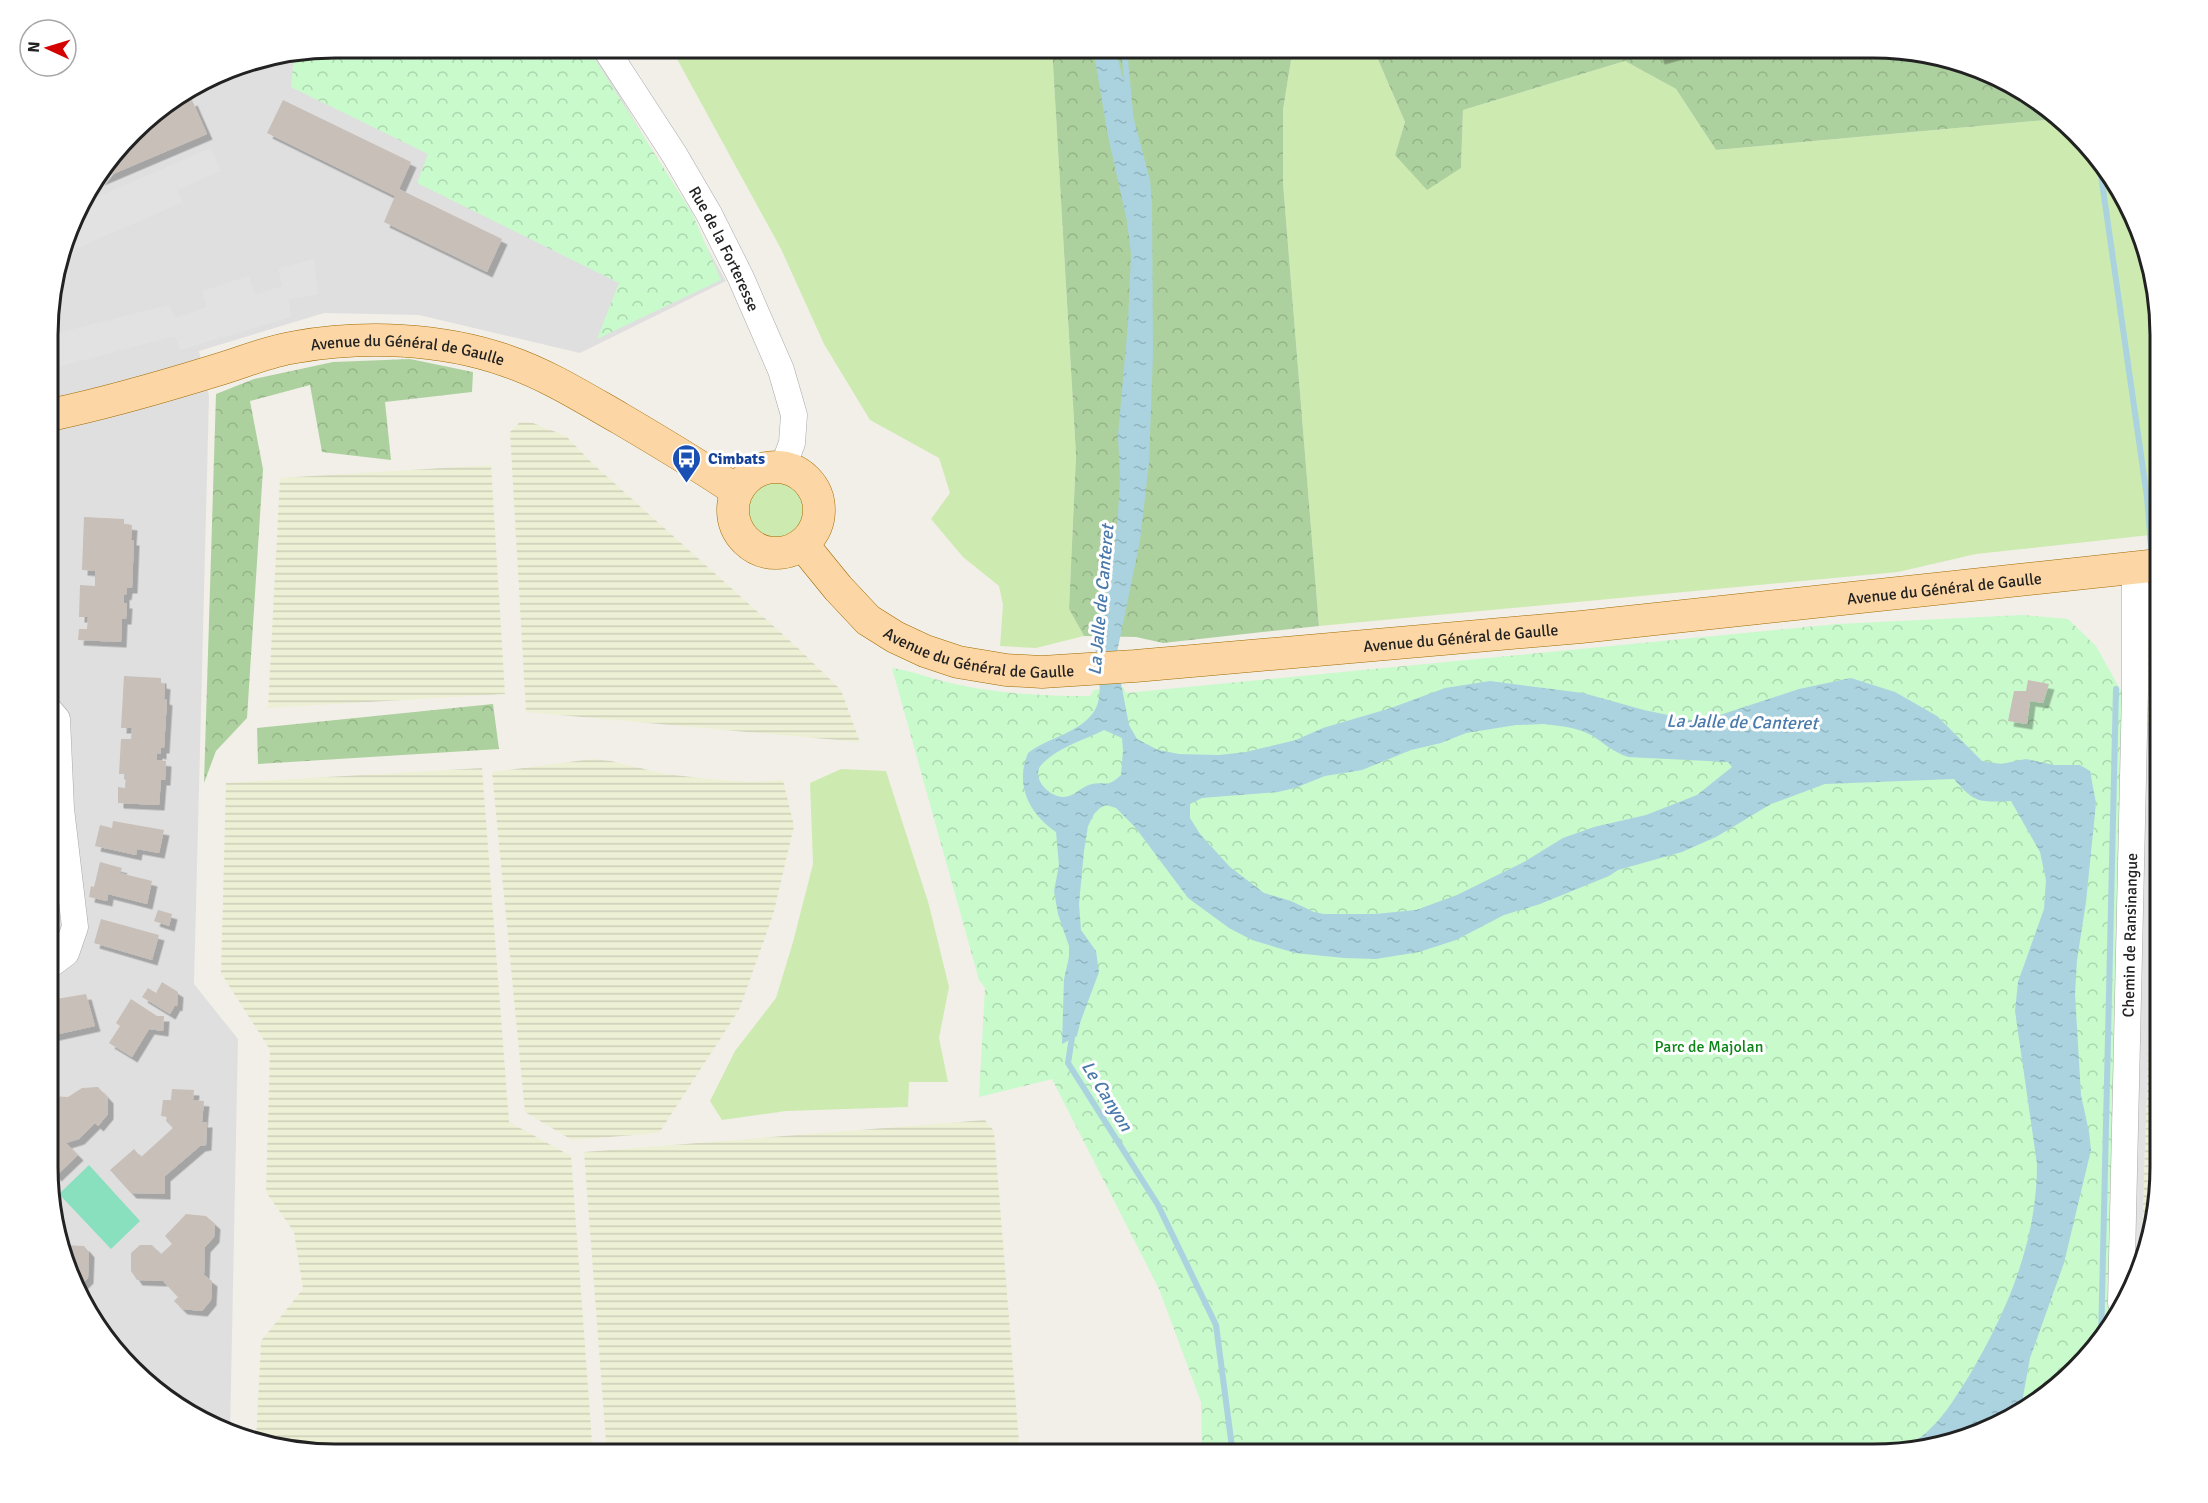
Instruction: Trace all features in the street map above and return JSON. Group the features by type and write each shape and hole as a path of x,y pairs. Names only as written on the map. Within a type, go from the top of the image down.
{"main road":[{"name":"Avenue du Général de Gaulle","path":"58,413 148,391 295,347 365,340 406,341 479,353 508,361 547,378 683,455 737,491"},
{"path":"769,467 783,467 808,480 816,492 819,506 818,521 813,534 803,545 790,552 776,554 761,552 748,545 738,534 733,520 732,505 737,491 756,471 769,467"},
{"name":"Avenue du Général de Gaulle","path":"803,545 868,620 895,637 925,651 958,662 1006,670 1075,671 1581,627 2147,566"}],"street":[{"name":"Rue de la Forteresse","path":"612,58 674,154 709,214 741,278 781,370 794,415 792,443 783,467"},
{"name":"Chemin de Ransinangue","path":"2121,1289 2135,691 2147,566"},
{"path":"58,822 75,927 66,953 58,959"}],"shaded area":[{"path":"336,58 599,58 726,281 580,353 419,315 324,313 199,351 209,396 194,984 238,1039 230,1423 197,1407 167,1387 127,1350 116,1336 87,1290 73,1256 61,1203 58,1167 58,336 64,282 73,247 87,213 105,182 127,153 153,127 197,96 247,73 282,64"},
{"path":"211,148 221,171 177,190 183,202 72,251 96,198"},
{"path":"314,259 318,294 289,300 291,317 180,350 175,336 58,367 58,333 169,305 176,318 207,307 202,291 249,276 255,295 282,286 278,268"},
{"path":"2146,724 2150,724 2150,996 2142,1229 2128,1274"}],"green space":[{"path":"594,58 692,213 721,280 597,339 619,283 417,183 428,154 291,87 293,62 318,59"},
{"path":"676,58 1053,58 1076,455 1069,609 1084,636 1036,648 1000,646 1003,605 999,586 963,557 931,519 950,493 939,458 870,420 824,344 781,249"},
{"path":"1053,58 1291,58 1283,110 1283,183 1319,626 1163,643 1136,637 1084,636 1069,609 1076,455"},
{"path":"1291,58 1377,58 1405,122 1395,155 1461,168 1463,110 1625,61 1676,89 1716,150 2046,120 2081,153 2103,182 2121,213 2140,264 2147,300 2150,336 2150,535 1976,554 1898,572 1319,626 1283,183 1283,110"},
{"path":"1377,58 1890,59 1926,64 1961,73 1995,87 2046,120 1716,150 1676,89 1625,61 1463,110 1461,168 1427,190 1395,155 1405,122"},
{"path":"410,359 473,372 472,392 385,402 391,460 322,452 310,385 250,401 263,469 247,718 216,751 204,783 216,394 254,379 333,362"},
{"path":"520,422 533,423 566,436 593,464 798,648 841,690 860,742 526,712 510,432"},
{"path":"491,465 505,694 268,708 280,478"},
{"path":"776,480 793,485 801,493 806,510 801,527 793,535 776,540 759,535 751,527 746,510 751,493 759,485"},
{"name":"Parc de Majolan","path":"2023,615 2068,619 2096,646 2125,698 2111,1307 2092,1336 2055,1376 2011,1407 1961,1430 1908,1442 1890,1444 1202,1444 1201,1402 1159,1289 1052,1079 979,1097 985,988 979,980 892,668 988,690 1039,695 1090,696 1094,690 1123,687 1126,693 1837,624"},
{"path":"2150,616 2150,724 2146,724"},
{"path":"493,704 499,749 258,764 257,728"},
{"path":"592,759 611,761 665,774 710,779 749,782 783,780 794,826 773,915 739,1010 659,1133 572,1140 525,1112 492,772"},
{"path":"482,768 509,1122 571,1156 592,1444 318,1444 256,1433 261,1341 303,1289 294,1232 266,1192 270,1050 221,973 226,783"},
{"path":"841,769 886,771 929,905 949,987 939,1038 948,1082 909,1082 908,1107 786,1111 722,1120 710,1101 735,1051 776,998 793,942 813,864 810,783"},
{"path":"2150,996 2150,1167 2142,1229"},
{"path":"985,1120 994,1131 1019,1444 606,1444 584,1152"},
{"path":"89,1165 140,1221 111,1249 60,1193"}],"water":[{"path":"1095,58 1118,58 1150,180 1152,202 1153,354 1149,463 1140,541 1116,657 1129,725 1137,739 1158,750 1179,754 1219,755 1246,752 1296,740 1323,728 1391,708 1445,688 1490,681 1583,693 1644,710 1696,721 1799,689 1851,678 1895,692 1937,716 1982,761 2001,764 2026,759 2054,765 2080,765 2090,771 2096,803 2075,994 2081,1095 2091,1150 2064,1263 2030,1358 2022,1400 1995,1416 1961,1430 1914,1441 1925,1434 1942,1416 1969,1376 1996,1326 2018,1274 2026,1248 2036,1193 2037,1164 2015,1011 2018,982 2044,909 2046,880 2040,852 2011,801 1979,800 1967,793 1954,779 1825,784 1771,804 1716,837 1682,852 1618,870 1609,876 1540,904 1504,915 1456,940 1419,952 1376,959 1295,953 1252,940 1229,928 1188,898 1135,827 1116,808 1106,805 1094,814 1088,826 1079,904 1081,930 1096,951 1099,972 1077,1036 1062,1044 1064,979 1069,946 1058,914 1054,891 1059,865 1056,832 1031,807 1023,776 1028,753 1080,726 1093,713 1098,703 1100,692 1096,658 1097,636 1101,626 1114,552 1118,515 1120,479 1118,435 1128,324 1131,254 1127,221 1108,136","holes":["1544,724 1585,732 1628,757 1728,762 1732,767 1697,795 1646,815 1594,827 1563,838 1524,862 1457,895 1416,910 1375,914 1324,914 1264,893 1230,867 1200,834 1190,818 1190,804 1202,798 1278,792 1295,788 1325,776 1362,770 1411,750 1441,743 1466,733 1516,725","1104,730 1122,738 1121,775 1116,779 1109,783 1088,785 1067,797 1052,794 1042,785 1038,774 1039,768 1049,757 1064,748"]}],"building":[{"path":"192,100 207,134 110,175 127,153 153,127"},
{"path":"283,100 411,162 399,189 502,239 487,272 384,222 395,196 267,133"},
{"path":"84,517 124,519 124,524 132,525 131,540 134,540 132,588 127,588 126,595 124,594 124,603 127,603 126,619 122,619 121,642 78,640 79,629 87,629 88,617 79,617 80,585 95,586 95,571 82,570"},
{"path":"124,676 161,678 161,683 165,684 164,699 167,700 164,748 161,748 161,754 157,753 157,760 166,761 165,780 161,780 159,805 118,803 118,787 125,788 126,774 119,774 121,739 131,739 132,728 121,728"},
{"path":"2028,680 2049,684 2043,703 2030,701 2027,724 2008,721 2014,691 2026,691"},
{"path":"113,821 164,830 159,853 137,849 136,855 95,846 100,825 112,828"},
{"path":"100,862 122,868 120,873 152,881 147,904 108,894 107,901 89,897"},
{"path":"158,910 172,914 169,926 154,921"},
{"path":"101,919 159,935 152,960 94,943"},
{"path":"162,982 178,992 177,1006 175,1005 170,1014 142,997 148,988 156,993"},
{"path":"86,994 95,1026 58,1034 58,999"},
{"path":"131,999 157,1016 164,1016 163,1031 149,1029 132,1057 109,1043 120,1026 116,1023"},
{"path":"98,1087 108,1098 108,1114 98,1126 95,1123 79,1139 66,1143 78,1155 58,1174 58,1096 68,1097 82,1088"},
{"path":"172,1089 194,1090 193,1100 204,1101 202,1122 207,1122 206,1145 200,1146 165,1176 165,1194 131,1193 110,1170 134,1149 141,1157 173,1128 167,1122 167,1117 161,1116 163,1100 171,1100"},
{"path":"186,1214 206,1216 215,1224 214,1237 205,1247 204,1275 212,1281 211,1300 202,1311 182,1309 174,1301 178,1297 163,1281 137,1280 131,1271 131,1253 140,1245 152,1245 161,1254 172,1244 165,1236"},
{"path":"70,1245 84,1246 89,1252 88,1278 84,1282"}],"waterway":[{"name":"La Jalle de Canteret","path":"1125,58 1130,113"},
{"path":"2102,180 2147,497 2150,534"},
{"path":"2101,1323 2116,689"},
{"name":"Le Canyon","path":"1073,1031 1068,1063 1158,1205 1216,1325 1232,1444"}],"place":[{"name":"Cimbats","path":"687,484"}]}
